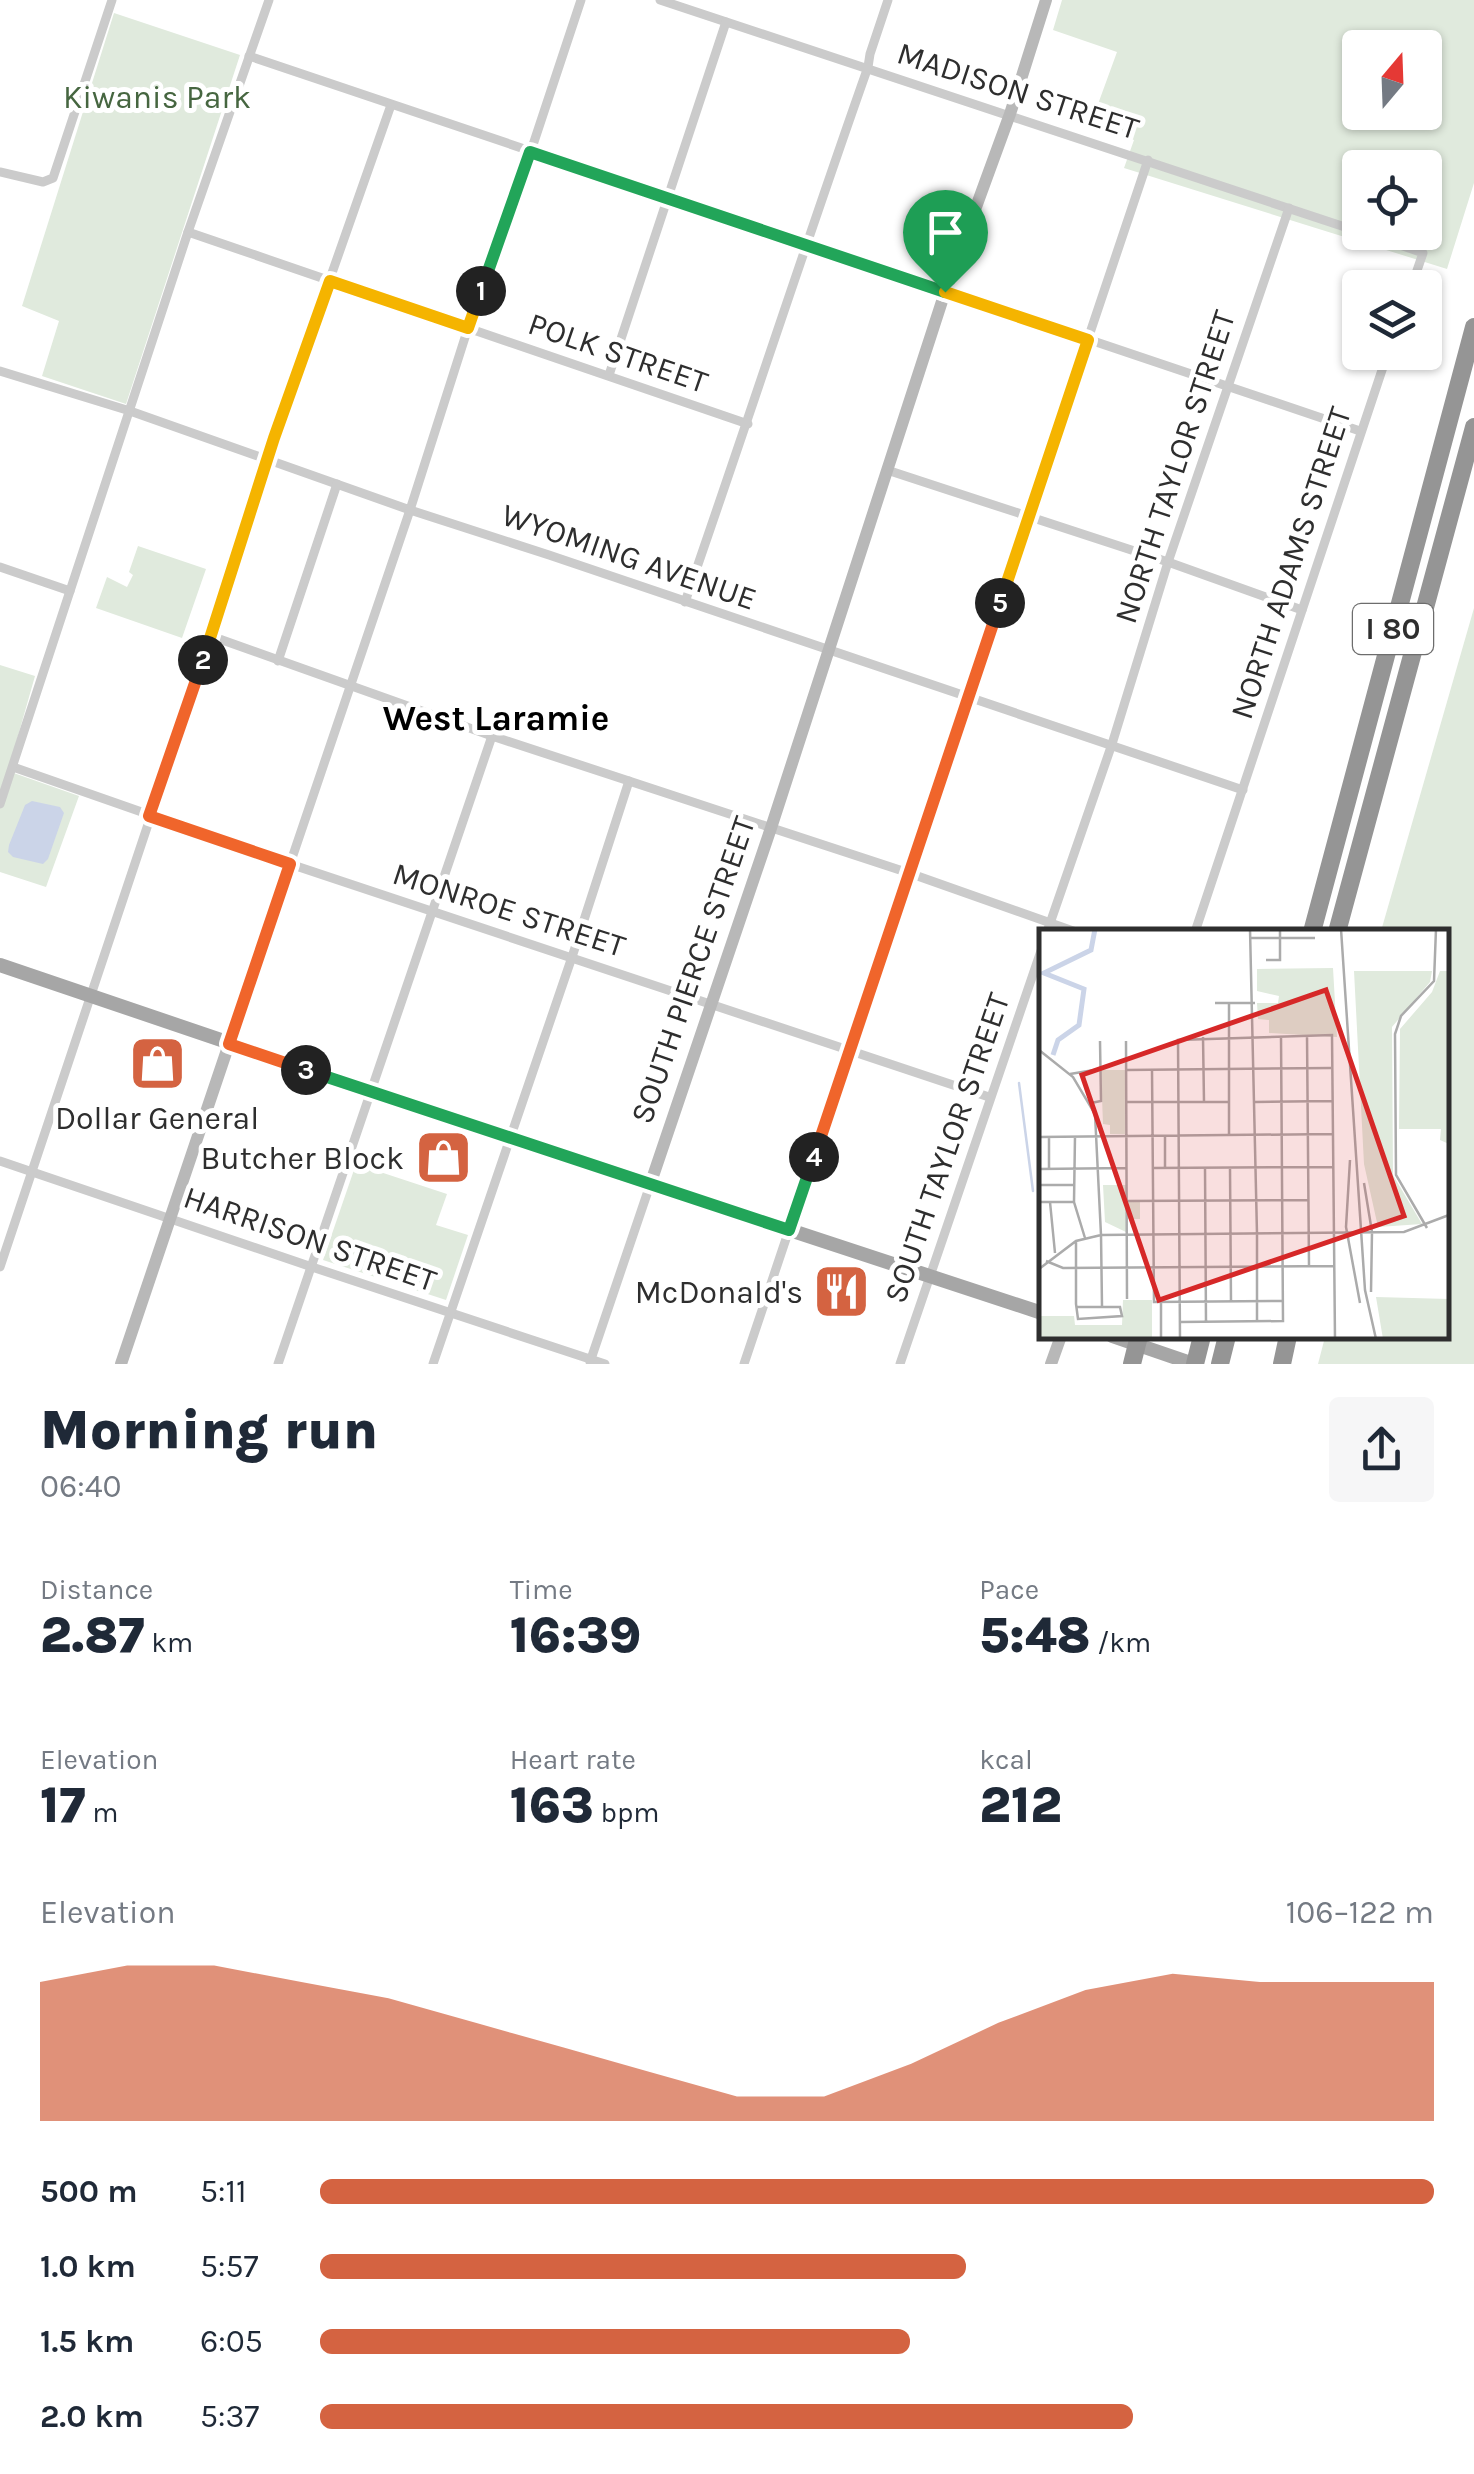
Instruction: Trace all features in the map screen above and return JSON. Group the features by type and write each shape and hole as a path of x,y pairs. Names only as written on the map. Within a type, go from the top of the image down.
{"highway":[{"name":"I 80","path":"1313,929 1474,327"},
{"name":"I 80","path":"1337,929 1474,427"},
{"path":"1348,929 1395,722"},
{"path":"1299,929 1359,758"},
{"path":"1194,1364 1201,1339"},
{"path":"1220,1364 1226,1339"},
{"path":"1282,1364 1287,1339"},
{"path":"1132,1364 1138,1341"}],"main road":[{"name":"SOUTH PIERCE STREET","path":"650,1184 771,828 945,292 1010,114 1046,0"},
{"path":"0,965 1039,1312"},
{"path":"121,1364 229,1044"},
{"path":"1052,1364 1060,1339"},
{"path":"1138,1341 1194,1364"}],"street":[{"path":"0,804 188,232 269,0"},
{"path":"229,1044 581,0"},
{"name":"MADISON STREET","path":"660,0 1342,225"},
{"path":"686,602 888,0"},
{"path":"0,172 43,182 53,178 107,1"},
{"path":"609,375 726,22"},
{"path":"249,56 1360,432"},
{"path":"0,1267 267,458 391,105"},
{"path":"744,1364 1148,160"},
{"name":"NORTH TAYLOR STREET","path":"1112,744 1226,386 1289,208"},
{"name":"POLK STREET","path":"188,232 748,424"},
{"name":"MADISON STREET","path":"1414,250 1423,253 1417,270"},
{"name":"NORTH ADAMS STREET","path":"1196,929 1382,370"},
{"name":"WYOMING AVENUE","path":"0,371 130,411 410,510 1243,790"},
{"path":"888,470 1302,610"},
{"path":"278,660 337,484"},
{"path":"0,567 70,592"},
{"path":"211,636 492,736 908,873 1049,927 1112,744"},
{"path":"278,1364 492,736"},
{"name":"MONROE STREET","path":"13,767 290,864 990,1096"},
{"path":"433,1364 629,781"},
{"name":"SOUTH TAYLOR STREET","path":"900,1364 1039,957"},
{"name":"HARRISON STREET","path":"0,1161 605,1364"},
{"name":"SOUTH PIERCE STREET","path":"590,1362 650,1184"}],"green space":[{"path":"1062,0 1474,0 1474,183 1447,269 1386,250 1442,250 1442,150 1342,150 1342,236 1124,168 1134,140 1090,126 1117,52 1053,30"},
{"name":"Kiwanis Park","path":"114,13 240,55 126,404 42,376 59,321 22,306"},
{"path":"138,546 206,569 182,638 96,608 107,577 127,587"},
{"path":"1474,608 1474,1364 1318,1364 1324,1339 1449,1339 1449,929 1382,929"},
{"path":"0,665 35,676 8,771 79,796 46,887 0,872"},
{"path":"356,1164 447,1194 436,1225 468,1235 446,1300 323,1260"}],"water":[{"path":"32,801 60,807 64,813 43,864 13,857 8,852 25,805"}],"waterway":[{"path":"1019,1083 1033,1191"}],"place":[{"name":"Dollar General","path":"157,1064"},
{"name":"Butcher Block","path":"443,1158"},
{"name":"McDonald's","path":"842,1292"}],"district":[{"name":"West Laramie","path":"496,718"}],"route":[{"path":"530,152 945,292 1088,340 789,1230 229,1044 290,864 149,816 330,281 468,328 530,152"}]}
